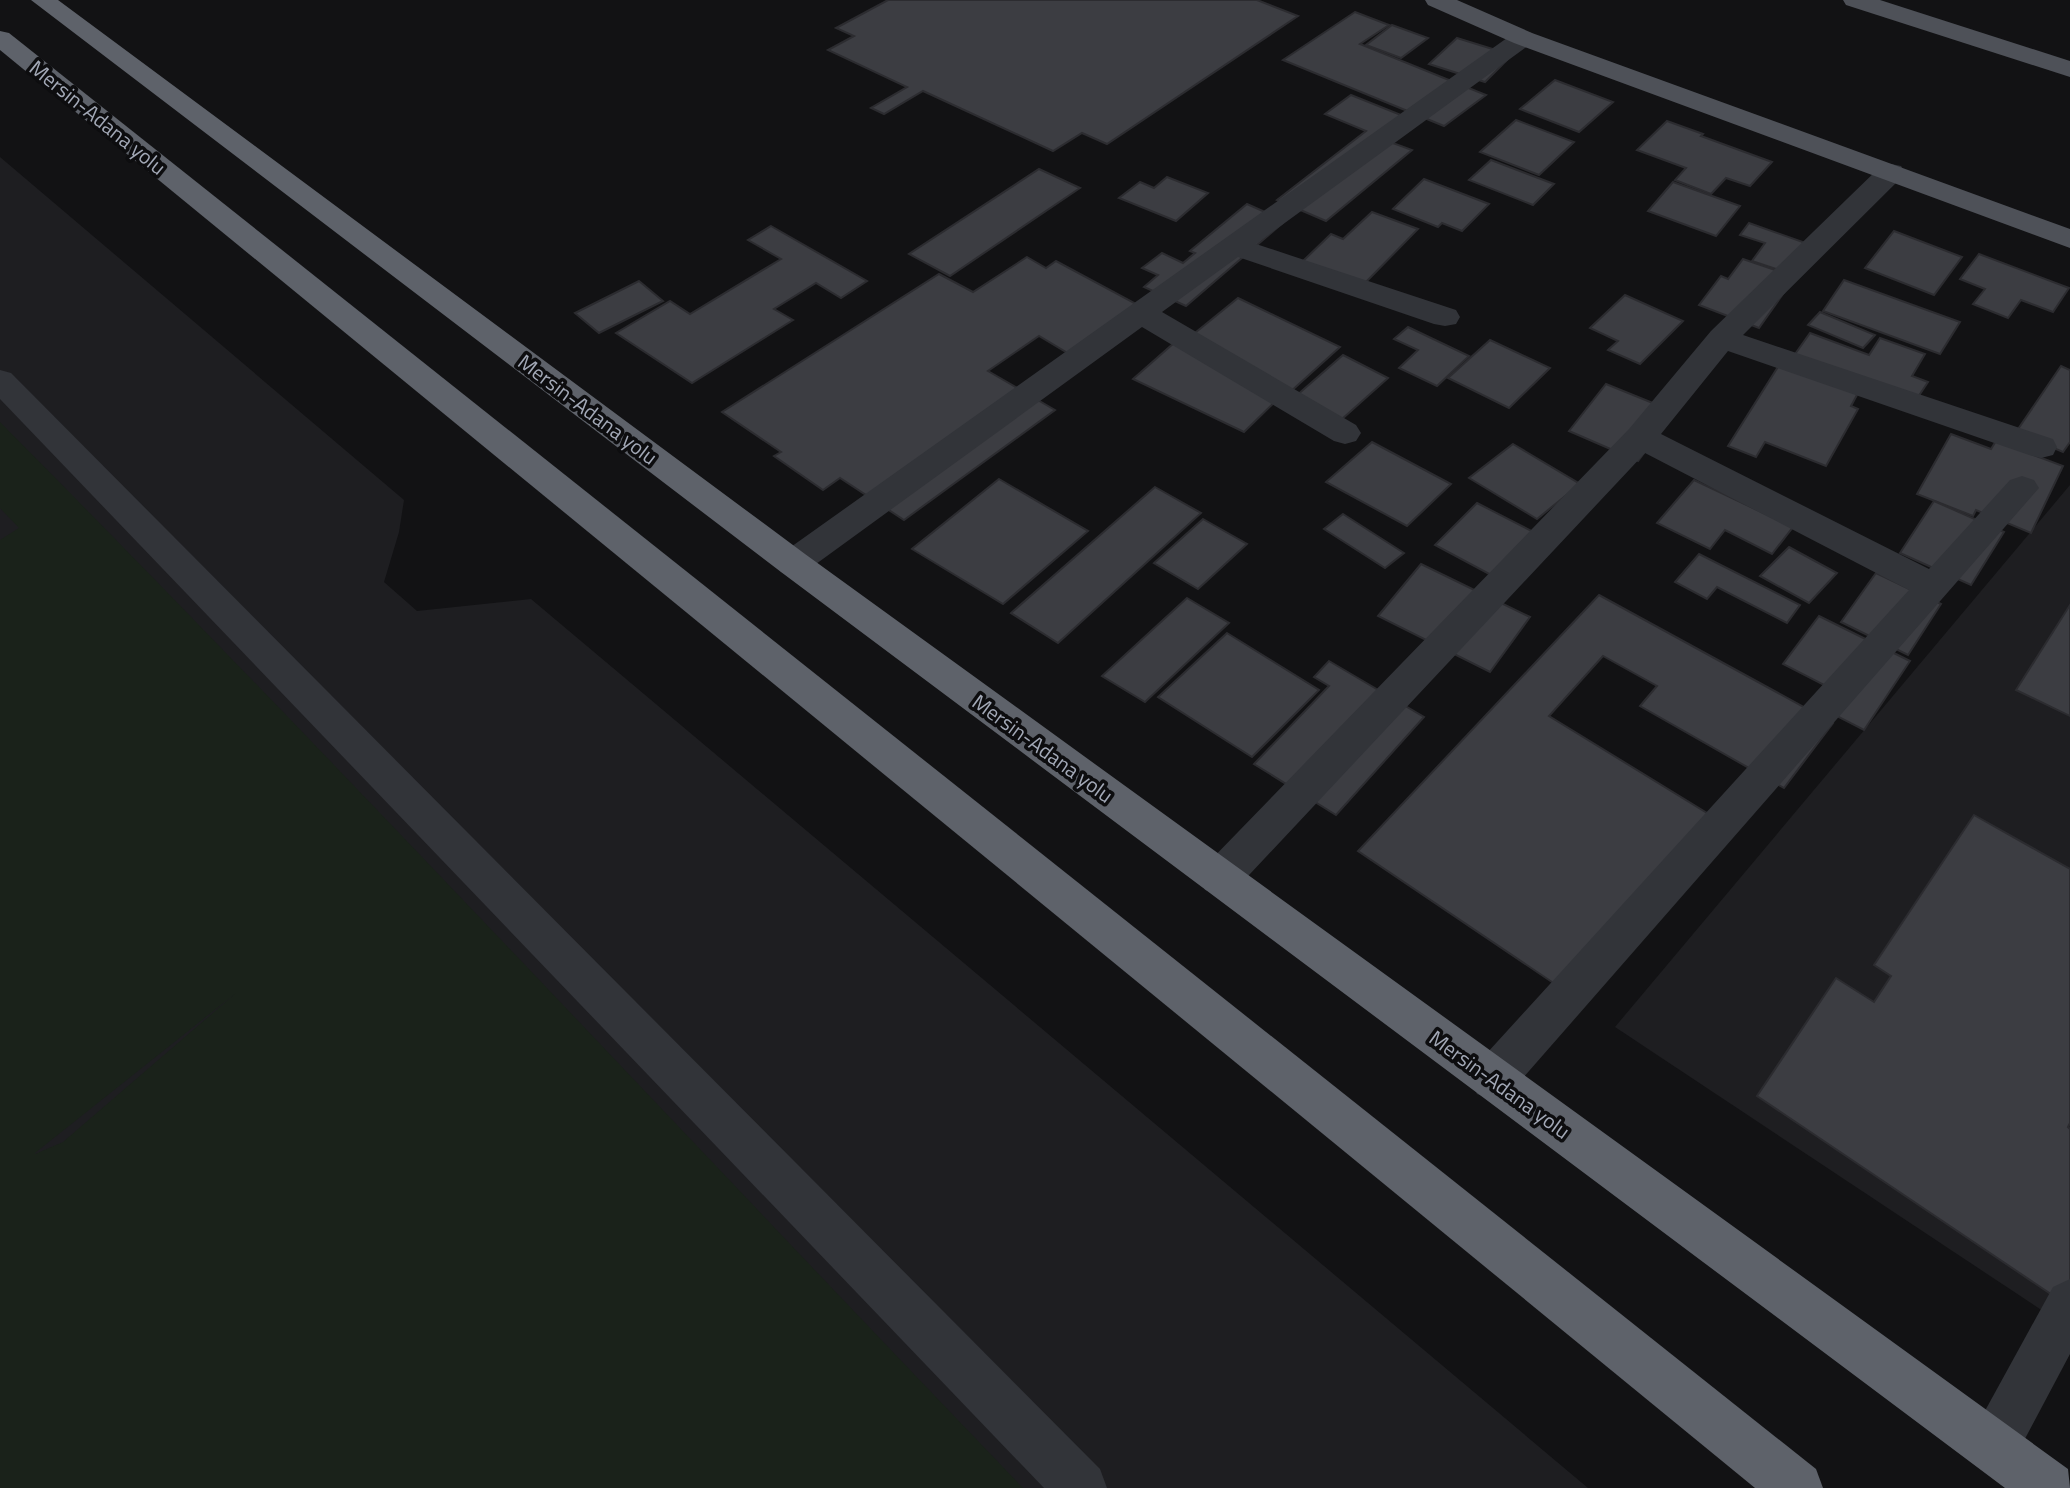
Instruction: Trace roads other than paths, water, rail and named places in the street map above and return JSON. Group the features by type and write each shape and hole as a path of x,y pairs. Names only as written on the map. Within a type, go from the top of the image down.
{"highway":[{"name":"Mersin-Adana yolu","path":"43,0 793,563 2049,1488"},
{"name":"Mersin-Adana yolu","path":"0,38 1797,1488"}],"main road":[{"path":"1437,0 1523,38 2070,239"},
{"path":"1855,0 2070,69"},
{"path":"1925,0 2070,45"}],"street":[{"path":"793,563 1523,38"},
{"path":"1220,878 1641,437 1722,338 1891,172"},
{"path":"1235,246 1445,317"},
{"path":"1141,313 1345,433"},
{"path":"1722,338 2041,447"},
{"path":"0,380 1081,1488"},
{"path":"1641,437 1933,587"},
{"path":"1493,1079 2022,488"},
{"path":"1993,1447 2070,1304"}]}
